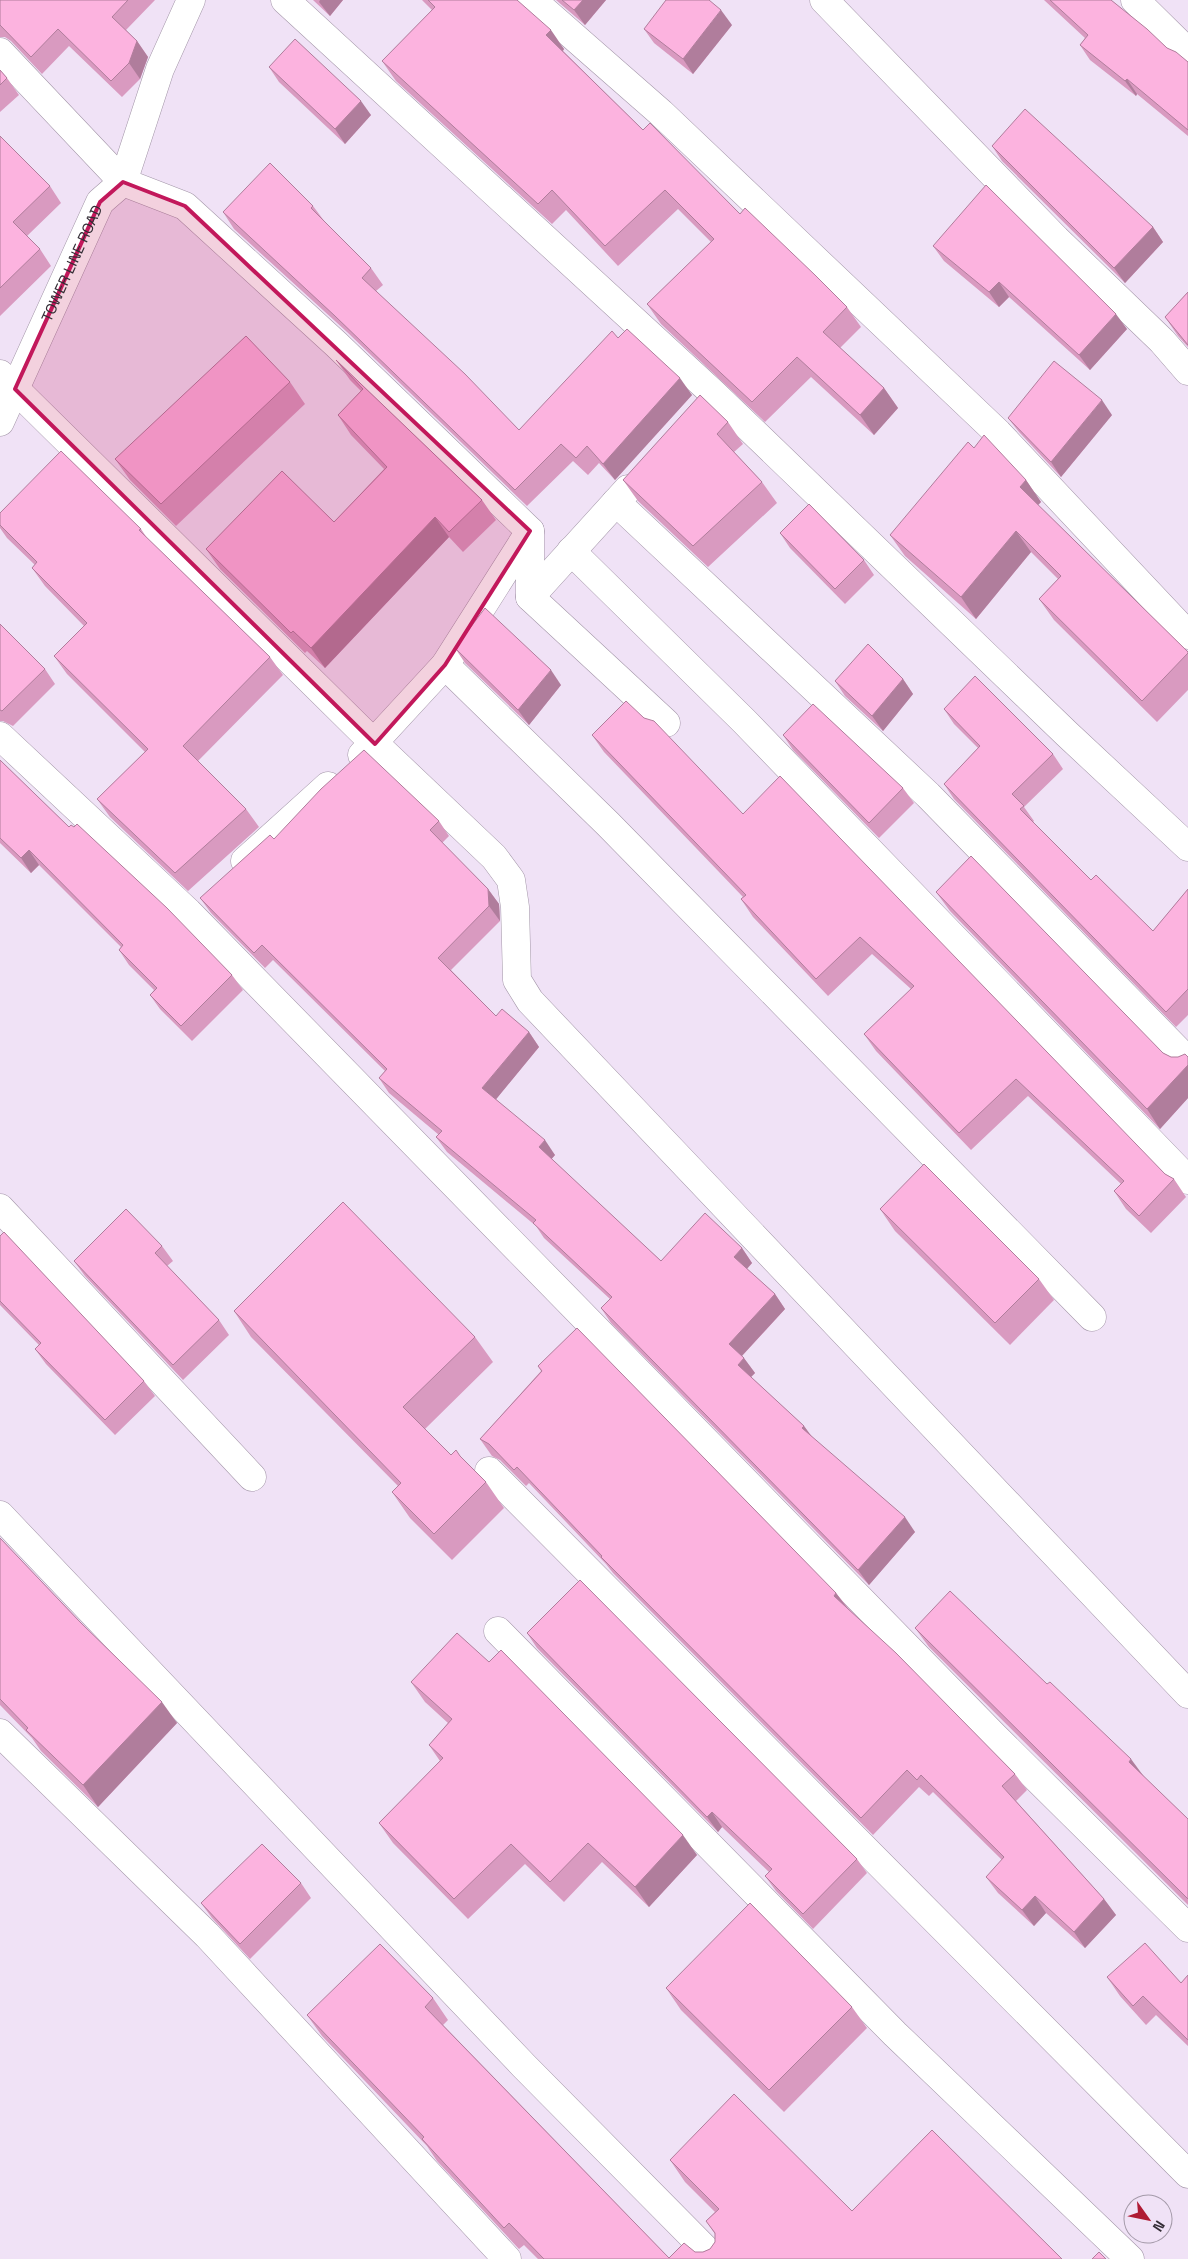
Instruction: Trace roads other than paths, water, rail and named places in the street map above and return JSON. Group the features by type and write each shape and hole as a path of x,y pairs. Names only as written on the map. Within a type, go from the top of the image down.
{"street":[{"path":"123,182 160,70 191,0"},
{"path":"285,0 714,394 1067,734 1188,847"},
{"path":"532,0 661,113 998,432 1188,635"},
{"path":"824,0 1049,232 1162,341 1188,371"},
{"path":"1135,0 1188,52"},
{"path":"0,52 123,182 185,206 329,338 530,531 530,597 666,723"},
{"name":"TOWER LINE ROAD","path":"0,422 8,382 100,202 123,182"},
{"path":"8,382 375,744 494,857 511,880 515,907 517,980 530,1001 1188,1694"},
{"path":"695,416 714,394"},
{"path":"530,597 642,473"},
{"path":"616,502 928,796 1188,1061"},
{"path":"188,912 375,744 445,665 530,531"},
{"path":"571,551 744,721 1188,1180"},
{"path":"445,665 608,824 1092,1316"},
{"path":"0,736 188,912 995,1737 1188,1928"},
{"path":"0,1208 252,1477"},
{"path":"489,1471 1188,2174"},
{"path":"0,1515 518,2059 715,2259"},
{"path":"498,1631 895,2034 1130,2259"},
{"path":"0,1733 207,1935 507,2259"}]}
